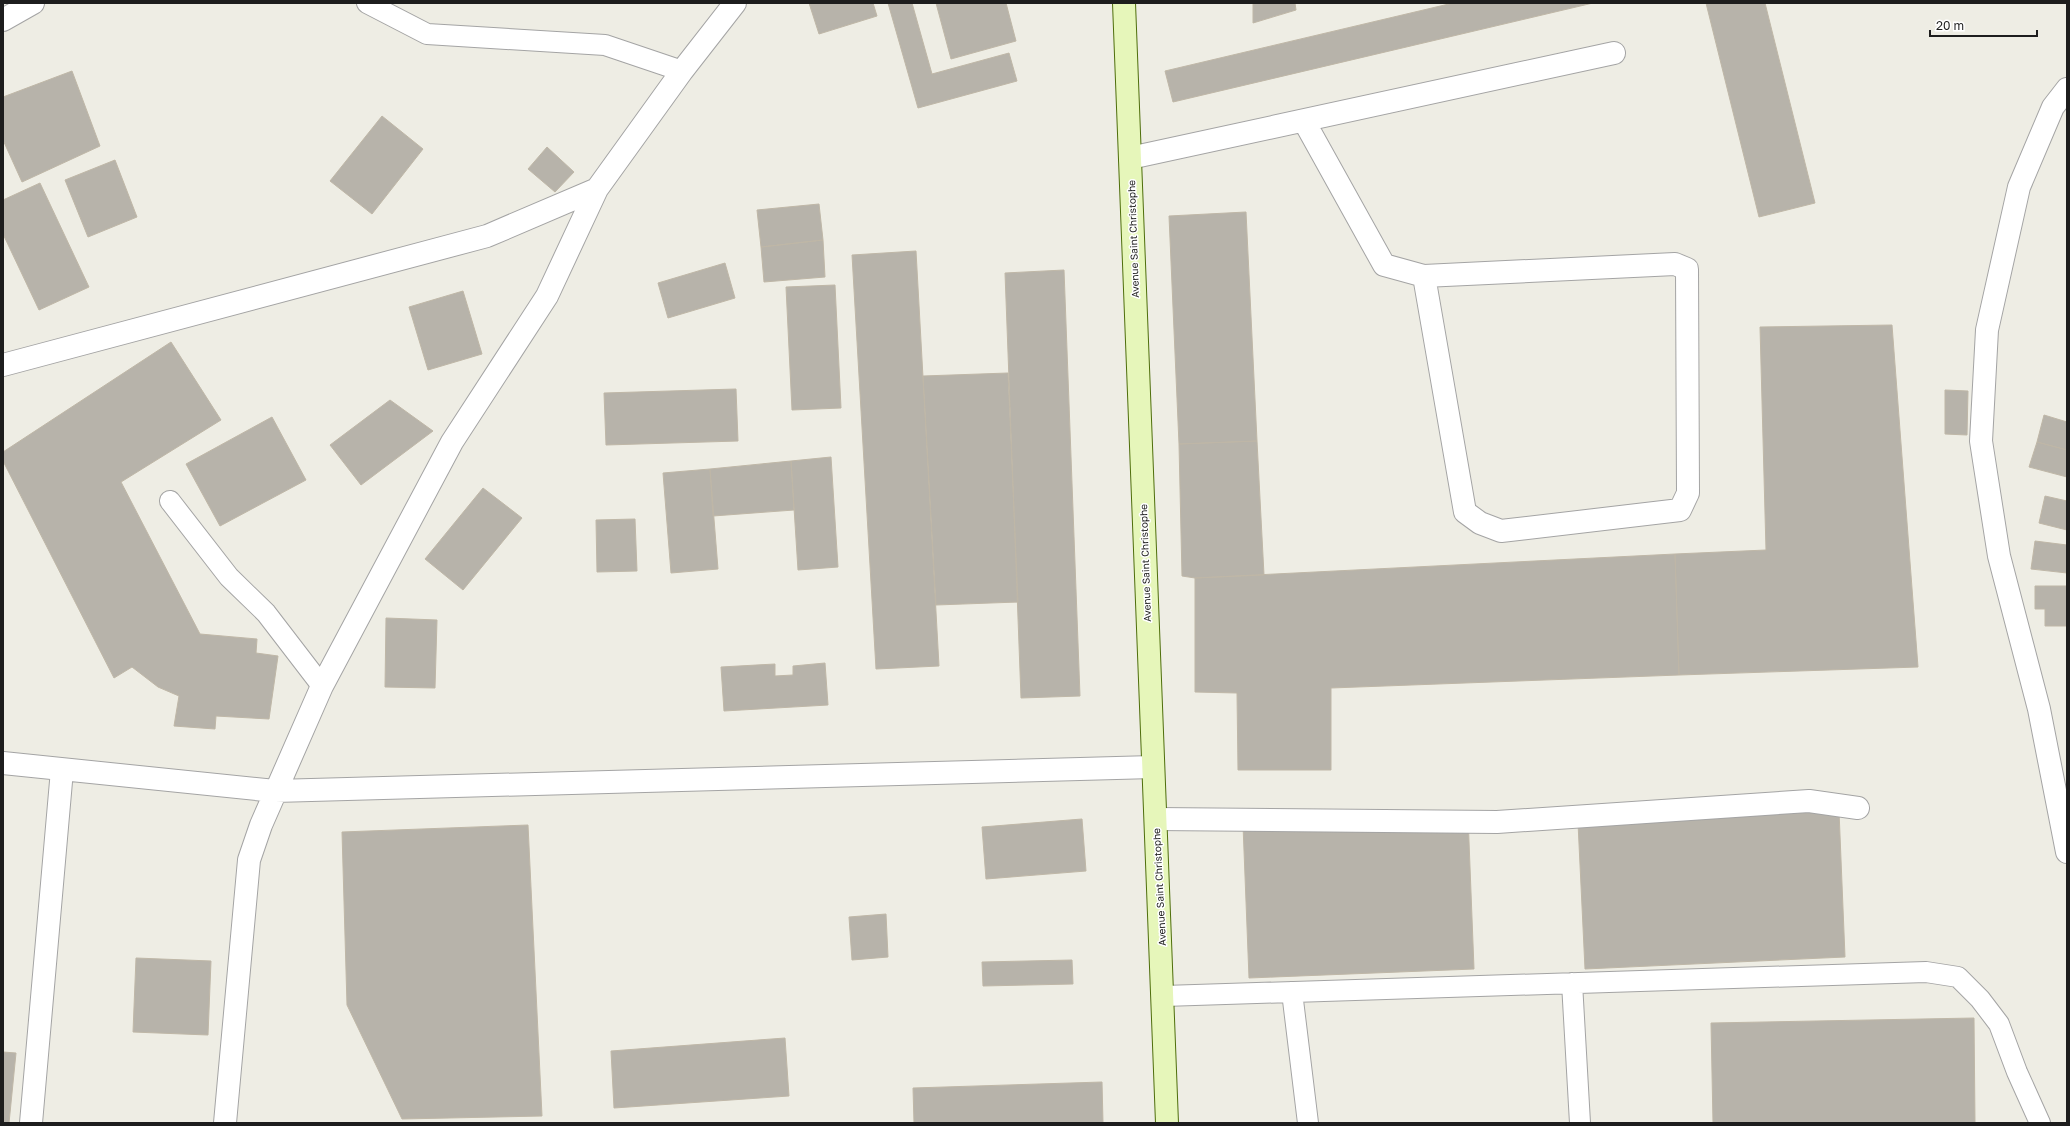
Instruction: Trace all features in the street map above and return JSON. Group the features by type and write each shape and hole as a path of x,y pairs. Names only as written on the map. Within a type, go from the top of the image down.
{"street":[{"path":"3,20 33,3"},
{"path":"224,1123 249,860 276,791 322,686 452,442 547,296 597,189 682,71 735,3"},
{"name":"Avenue Saint Christophe","path":"1124,3 1153,767 1164,996 1167,1123"},
{"path":"1130,158 1614,53"},
{"path":"2067,89 2060,110 2019,186 1989,323 1981,441 1999,556 2039,709 2067,852"},
{"path":"1304,120 1384,265 1424,276 1676,264 1687,269 1688,493 1680,510 1501,531 1480,523 1465,512 1424,276"},
{"path":"3,365 487,236 597,189"},
{"path":"3,763 276,791 1153,767"},
{"path":"31,1123 62,770"},
{"path":"1156,819 1497,822 1810,801 1858,808"}],"lane":[{"path":"367,3 427,34 605,45 682,71"},
{"path":"170,501 229,577 266,613 322,686"},
{"path":"1164,996 1926,972 1958,978 1980,998 1999,1024 2017,1072 2040,1123"},
{"path":"1572,983 1580,1123"},
{"path":"1292,992 1308,1123"}],"building":[{"path":"809,3 873,3 877,16 819,34"},
{"path":"888,3 912,3 932,74 1009,53 1017,81 918,108"},
{"path":"936,3 1006,3 1016,41 951,59"},
{"path":"1253,3 1295,3 1296,10 1253,23"},
{"path":"1453,3 1593,3 1173,102 1165,71"},
{"path":"1706,3 1765,3 1815,203 1759,217"},
{"path":"72,71 100,146 22,182 3,140 3,97"},
{"path":"382,116 423,149 372,214 330,181"},
{"path":"547,147 574,172 555,192 528,169"},
{"path":"115,160 137,217 88,237 65,180"},
{"path":"40,183 89,287 39,310 3,234 3,200"},
{"path":"819,204 823,240 761,247 757,210"},
{"path":"1246,212 1257,441 1179,444 1169,216"},
{"path":"823,240 825,277 764,282 761,247"},
{"path":"916,251 939,666 876,669 852,255"},
{"path":"725,263 735,298 668,318 658,283"},
{"path":"1064,270 1080,696 1021,698 1005,273"},
{"path":"835,285 841,408 792,410 786,287"},
{"path":"463,291 482,354 428,370 409,307"},
{"path":"1892,325 1918,667 1679,675 1675,554 1766,550 1760,327"},
{"path":"171,342 221,420 121,482 200,634 257,639 256,653 278,656 269,719 216,716 215,729 174,726 179,696 158,687 132,667 114,678 3,461 3,452"},
{"path":"1008,373 1018,602 936,605 923,376"},
{"path":"736,389 738,441 606,445 604,393"},
{"path":"1945,390 1968,391 1967,435 1945,434"},
{"path":"390,400 433,431 361,485 330,445"},
{"path":"2044,415 2067,422 2067,450 2037,442"},
{"path":"272,417 306,480 220,526 186,464"},
{"path":"1257,441 1264,575 1195,578 1182,576 1179,444"},
{"path":"2037,442 2067,450 2067,477 2029,467"},
{"path":"831,457 838,567 798,570 791,461"},
{"path":"791,461 794,510 713,516 710,469"},
{"path":"710,469 718,569 671,573 663,473"},
{"path":"483,488 522,518 463,590 425,559"},
{"path":"2045,496 2067,501 2067,530 2039,523"},
{"path":"635,519 637,571 597,572 596,520"},
{"path":"2035,541 2067,545 2067,573 2031,569"},
{"path":"1675,554 1679,675 1331,688 1331,770 1238,770 1237,693 1195,692 1195,578"},
{"path":"2035,586 2067,586 2067,626 2045,626 2045,609 2035,609"},
{"path":"386,618 437,620 435,688 385,687"},
{"path":"825,663 828,705 724,711 721,667 775,664 775,676 793,675 793,666"},
{"path":"1839,811 1845,957 1585,969 1578,823"},
{"path":"1468,816 1474,969 1249,978 1243,825"},
{"path":"1082,819 1086,871 986,879 982,827"},
{"path":"528,825 542,1116 402,1119 347,1005 342,832"},
{"path":"886,914 888,957 852,960 849,917"},
{"path":"136,958 211,961 208,1035 133,1032"},
{"path":"1072,960 1073,984 983,986 982,962"},
{"path":"1974,1018 1975,1123 1713,1123 1711,1023"},
{"path":"785,1038 789,1096 614,1108 611,1051"},
{"path":"3,1052 16,1053 9,1123 3,1123"},
{"path":"1102,1082 1103,1123 914,1123 913,1088"}]}
